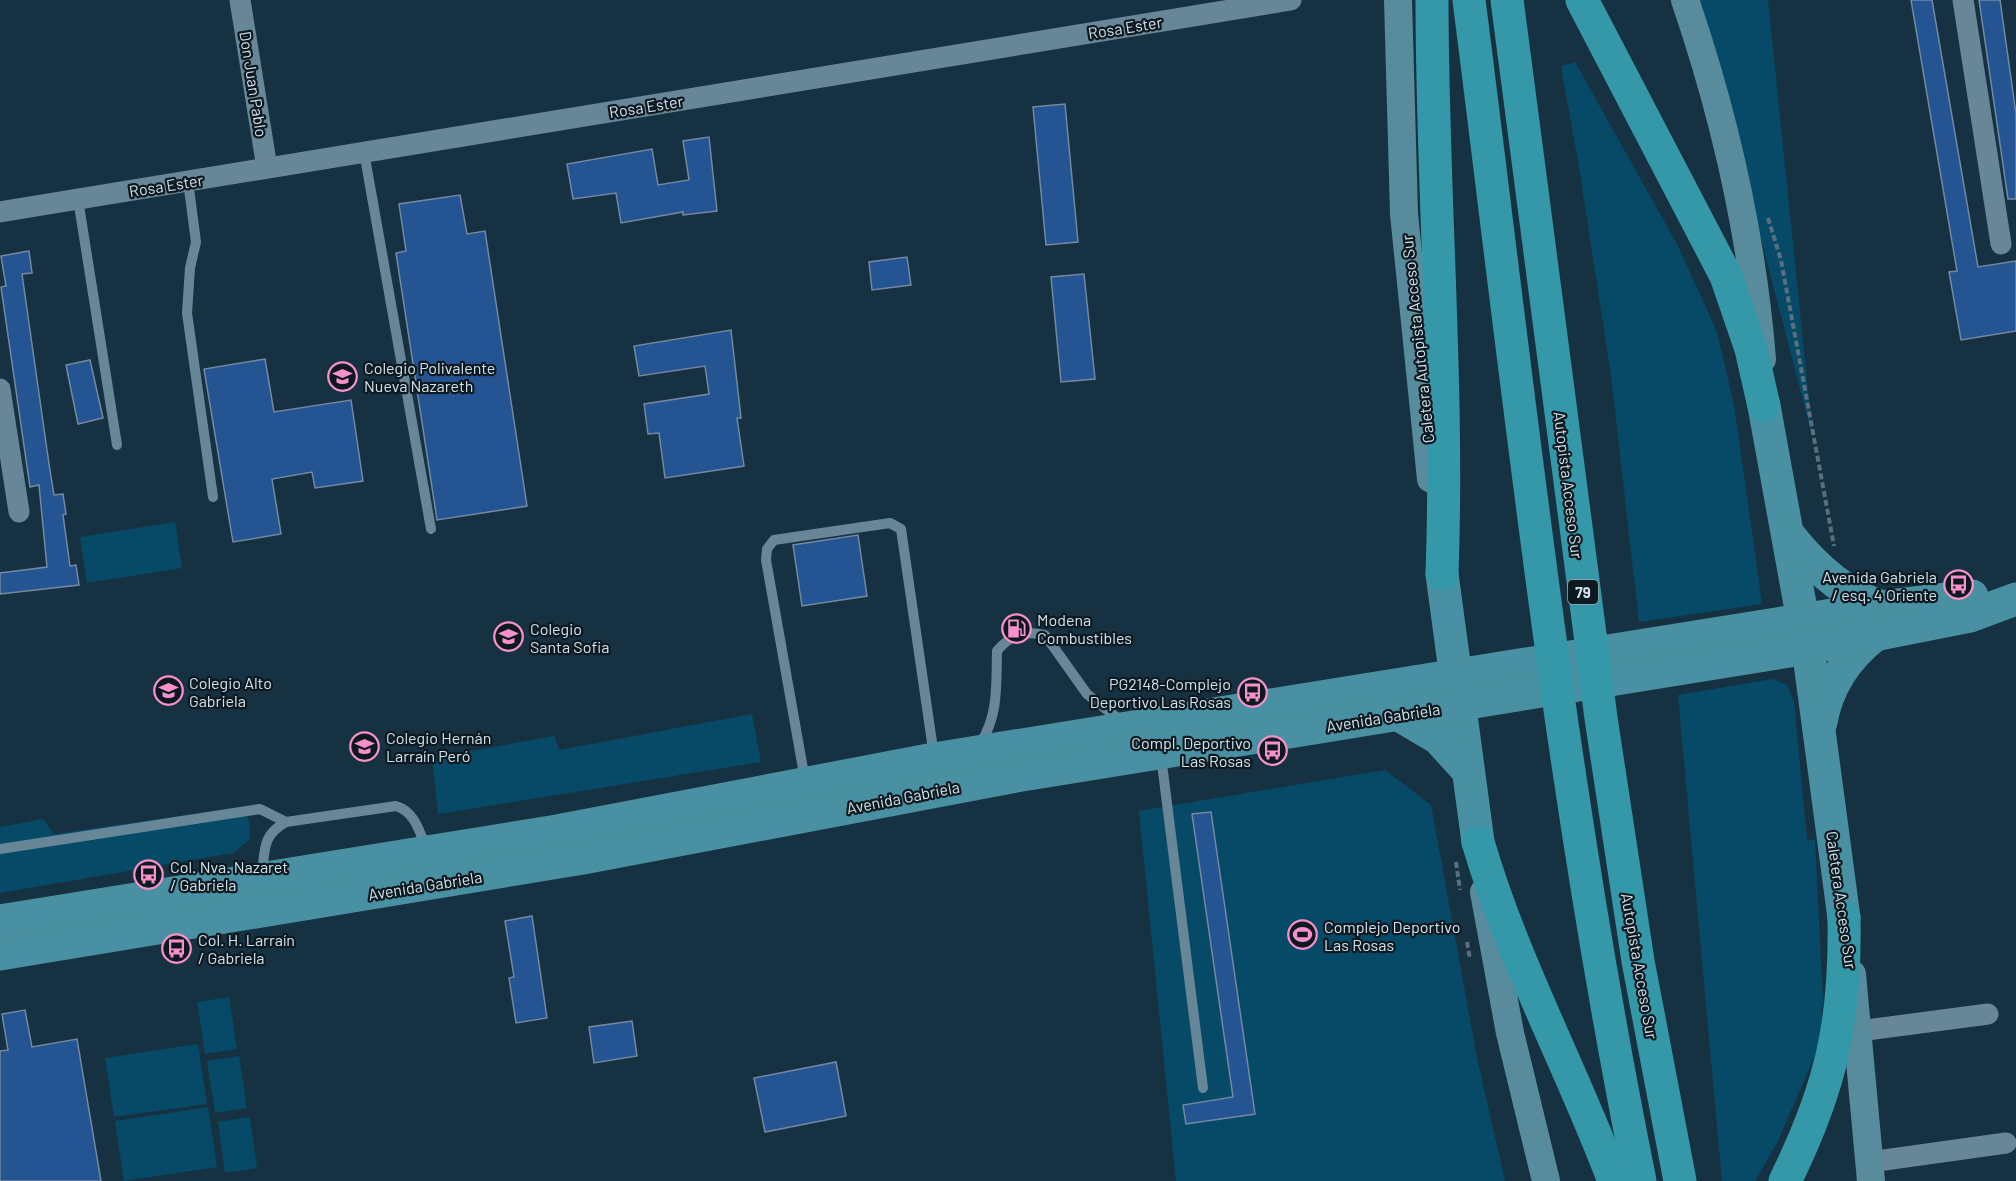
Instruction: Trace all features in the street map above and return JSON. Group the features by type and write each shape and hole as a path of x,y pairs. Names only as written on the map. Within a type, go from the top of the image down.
{"highway":[{"path":"1432,0 1432,133 1444,366 1442,574"},
{"name":"79","path":"1469,0 1559,699 1597,948 1640,1181"},
{"name":"Autopista Acceso Sur","path":"1507,0 1601,718 1638,961 1680,1181"},
{"path":"1582,0 1726,276 1748,339 1764,406"},
{"path":"1478,842 1504,925 1587,1113 1614,1181"},
{"path":"1785,1181 1812,1124 1830,1069 1842,996 1844,918"}],"main road":[{"name":"Caletera Autopista Acceso Sur","path":"1398,0 1405,224 1456,691"},
{"path":"1685,0 1724,125 1742,204 1758,315 1764,406 1806,634"},
{"path":"1788,534 1801,551 1833,580 1865,601 1879,621 1841,672 1827,701 1819,733"},
{"name":"Avenida Gabriela","path":"0,921 252,897 572,860 922,792 1161,753 1400,700 1879,621 1963,596 2015,599"},
{"path":"1447,614 1433,649 1413,676 1400,700 1467,771"},
{"name":"Caletera Acceso Sur","path":"1806,634 1859,1031 1870,1172"},
{"path":"1456,691 1503,1002 1546,1181"},
{"name":"Avenida Gabriela","path":"0,954 252,897 429,853 934,759 1131,727 1400,700"}],"street":[{"name":"Don Juan Pablo","path":"240,0 267,168"},
{"name":"Rosa Ester","path":"0,212 1230,5 1291,0"},
{"path":"1963,0 2001,244"},
{"path":"0,389 19,512"},
{"path":"1859,1031 1988,1014"},
{"path":"1870,1172 2006,1143"}],"lane":[{"path":"364,152 430,529"},
{"path":"188,181 196,242 190,268 187,313 213,497"},
{"path":"78,199 117,445"},
{"path":"806,783 766,560 767,549 774,540 890,523 901,529 934,759"},
{"path":"975,753 994,714 998,651 1010,638 1027,633 1045,635 1087,694 1131,727"},
{"path":"1161,753 1203,1088"},
{"path":"252,897 267,837 286,822 396,806 406,809 411,814 429,853"},
{"path":"0,849 260,809 286,822"}],"shaded area":[{"path":"1699,0 1768,0 1813,439"},
{"path":"1575,62 1678,246 1717,332 1734,405 1762,604 1639,622 1611,375 1561,66"},
{"path":"175,522 182,568 87,583 80,537"},
{"path":"1772,679 1787,685 1794,701 1807,840 1815,840 1823,1001 1820,1044 1777,1143 1755,1181 1722,1181 1678,695"},
{"path":"752,714 761,762 438,814 432,758 554,736 559,750"},
{"name":"Complejo Deportivo Las Rosas","path":"1385,770 1431,805 1477,1058 1505,1181 1176,1181 1139,811"},
{"path":"241,807 249,822 249,840 233,853 0,893 0,827 43,819 54,834"},
{"path":"229,997 237,1049 205,1054 197,1002"},
{"path":"198,1044 207,1104 114,1117 105,1058"},
{"path":"239,1056 247,1108 215,1113 207,1061"},
{"path":"208,1107 217,1167 124,1181 115,1121"},
{"path":"250,1117 257,1168 225,1173 218,1122"}],"building":[{"path":"1911,0 1932,0 1978,267 2016,261 2016,331 1961,340 1949,272 1957,271"},
{"path":"1979,0 2000,0 2016,114 2016,199 2008,199"},
{"path":"1065,104 1078,242 1046,245 1033,107"},
{"path":"709,137 717,211 683,215 683,212 621,223 616,193 573,199 567,164 652,149 658,185 689,180 683,141"},
{"path":"460,195 467,234 485,231 527,506 437,520 396,253 406,251 399,204"},
{"path":"29,251 32,273 22,274 49,464 54,495 63,494 66,514 63,515 70,566 76,565 79,585 0,594 0,573 47,567 39,485 30,487 1,287 6,286 1,256"},
{"path":"907,257 911,285 872,290 869,262"},
{"path":"1084,274 1095,379 1061,382 1051,277"},
{"path":"731,330 741,418 737,418 744,466 665,478 659,433 648,434 644,404 709,394 705,366 639,376 634,346"},
{"path":"265,359 274,412 351,400 363,481 315,488 312,472 272,479 281,534 233,542 204,369"},
{"path":"90,360 103,418 78,424 66,365"},
{"path":"858,535 867,596 802,606 793,545"},
{"path":"1211,812 1255,1114 1186,1124 1183,1105 1233,1097 1192,814"},
{"path":"532,916 547,1018 516,1023 509,978 514,977 505,921"},
{"path":"25,1010 32,1047 77,1039 101,1181 0,1181 0,1051 8,1050 2,1014"},
{"path":"632,1021 637,1056 594,1063 589,1027"},
{"path":"836,1062 846,1116 765,1132 754,1078"}],"place":[{"name":"Colegio Polivalente Nueva Nazareth","path":"343,376"},
{"name":"Avenida Gabriela / esq. 4 Oriente","path":"1958,585"},
{"name":"Modena Combustibles","path":"1016,628"},
{"name":"Colegio Santa Sofia","path":"509,637"},
{"name":"Colegio Alto Gabriela","path":"168,691"},
{"name":"PG2148-Complejo Deportivo Las Rosas","path":"1252,692"},
{"name":"Colegio Hernán Larraín Peró","path":"365,746"},
{"name":"Compl. Deportivo Las Rosas","path":"1272,751"},
{"name":"Col. Nva. Nazaret / Gabriela","path":"149,875"},
{"name":"Complejo Deportivo Las Rosas","path":"1303,935"},
{"name":"Col. H. Larraín / Gabriela","path":"177,948"}]}
